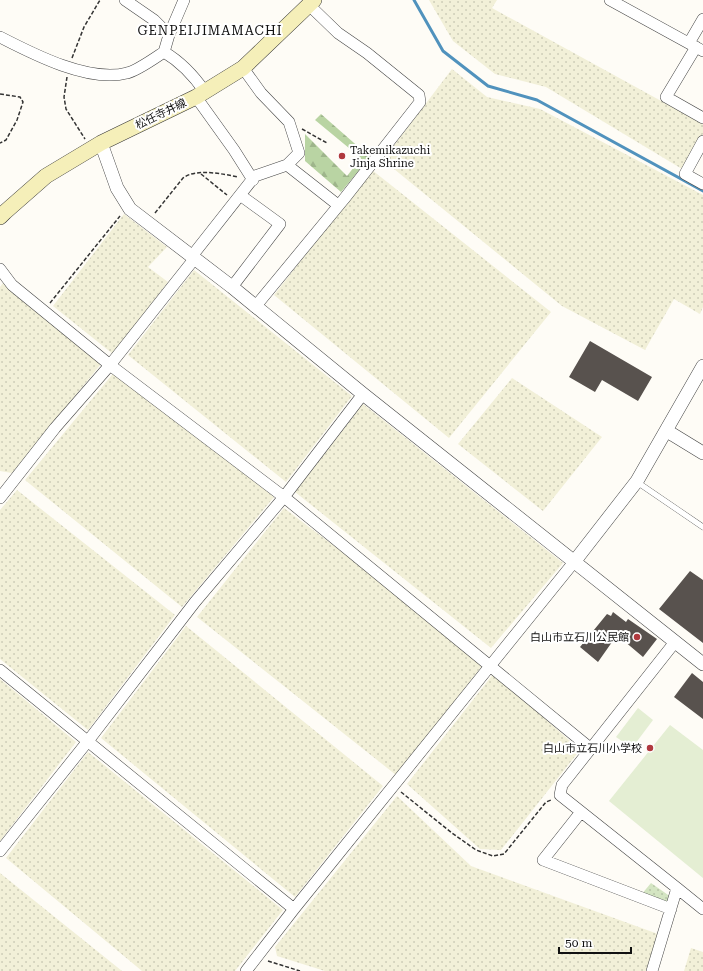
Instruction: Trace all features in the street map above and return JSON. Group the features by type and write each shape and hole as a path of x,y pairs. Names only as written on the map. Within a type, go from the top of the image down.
{"main road":[{"name":"松任寺井線","path":"0,218 46,176 102,143 200,94 243,68 312,2"}],"street":[{"path":"125,0 154,20 169,35"},
{"path":"0,37 55,63 82,72 110,76 129,73 164,52 169,35 184,0"},
{"path":"610,0 696,47"},
{"path":"255,307 420,102 419,95 367,53 338,33 312,2"},
{"path":"703,19 696,47 666,97 703,118"},
{"path":"164,52 176,60 196,79 200,94 252,180"},
{"path":"0,498 55,428 110,365 255,176 287,165 300,153 289,122 261,93 243,68"},
{"path":"703,141 685,174 703,184"},
{"path":"102,143 117,188 130,209 232,287 363,394 703,664"},
{"path":"287,165 338,205"},
{"path":"232,287 280,224 238,198"},
{"path":"0,269 12,285 110,365 284,496 590,748"},
{"path":"246,971 294,909 637,482 703,366"},
{"path":"0,851 88,741 195,602 284,496 363,394"},
{"path":"667,431 703,453"},
{"path":"675,642 562,785 560,795 703,909"},
{"path":"0,670 294,909"},
{"path":"581,812 543,860 670,909"},
{"path":"652,971 677,888"}],"lane":[{"path":"637,482 703,527"}],"path":[{"path":"0,94 20,97 23,102 17,120 6,140 0,143"},
{"path":"289,122 327,143"},
{"path":"199,173 238,198"},
{"path":"148,223 183,178 188,174 219,174 252,180"},
{"path":"44,311 128,206"},
{"path":"393,786 476,850 493,856 504,854 546,802 560,795"},
{"path":"257,956 300,971"}],"shaded area":[{"path":"429,0 497,0 492,8 703,124 703,134 682,169 546,87 495,74 453,41"},
{"path":"452,69 487,97 540,109 703,195 703,307 700,314 674,299 645,350 562,306 383,160"},
{"path":"372,170 551,312 449,438 274,295"},
{"path":"124,214 167,247 148,267 168,282 113,354 53,306"},
{"path":"194,270 352,396 286,482 128,355"},
{"path":"3,283 101,364 12,473 0,471 0,287"},
{"path":"116,370 274,497 182,607 25,480"},
{"path":"512,378 602,437 543,511 458,444"},
{"path":"363,404 563,563 491,648 295,492"},
{"path":"17,490 175,615 88,730 0,659 0,510"},
{"path":"284,508 486,661 396,775 197,617"},
{"path":"186,626 383,786 295,897 101,738"},
{"path":"494,673 580,750 501,850 480,849 407,784"},
{"path":"0,679 76,742 0,841"},
{"path":"88,752 283,910 235,971 142,971 6,858"},
{"path":"397,796 471,866 658,934 646,971 325,971 277,956 275,947"},
{"path":"0,873 122,971 0,971"},
{"path":"691,948 703,952 703,971 684,971"}],"green space":[{"path":"321,114 370,157 341,192 305,161 305,134 347,176 361,158 315,120"},
{"path":"638,708 653,720 632,748 616,737"},
{"path":"670,725 703,750 703,878 609,801"},
{"path":"651,883 671,897 668,905 641,895"}],"building":[{"path":"590,341 652,377 638,401 602,380 595,392 569,377"},
{"path":"690,571 703,580 703,643 659,609"},
{"path":"613,612 626,622 628,619 657,639 643,657 617,635 598,662 580,647 607,614 611,616"},
{"path":"692,673 703,682 703,719 674,697"}],"waterway":[{"path":"414,0 443,51 488,86 537,100 703,191"}],"place":[{"name":"Takemikazuchi Jinja Shrine","path":"342,156"},
{"name":"白山市立石川公民館","path":"637,637"},
{"name":"白山市立石川小学校","path":"650,748"}],"district":[{"name":"GENPEIJIMAMACHI","path":"210,30"}]}
